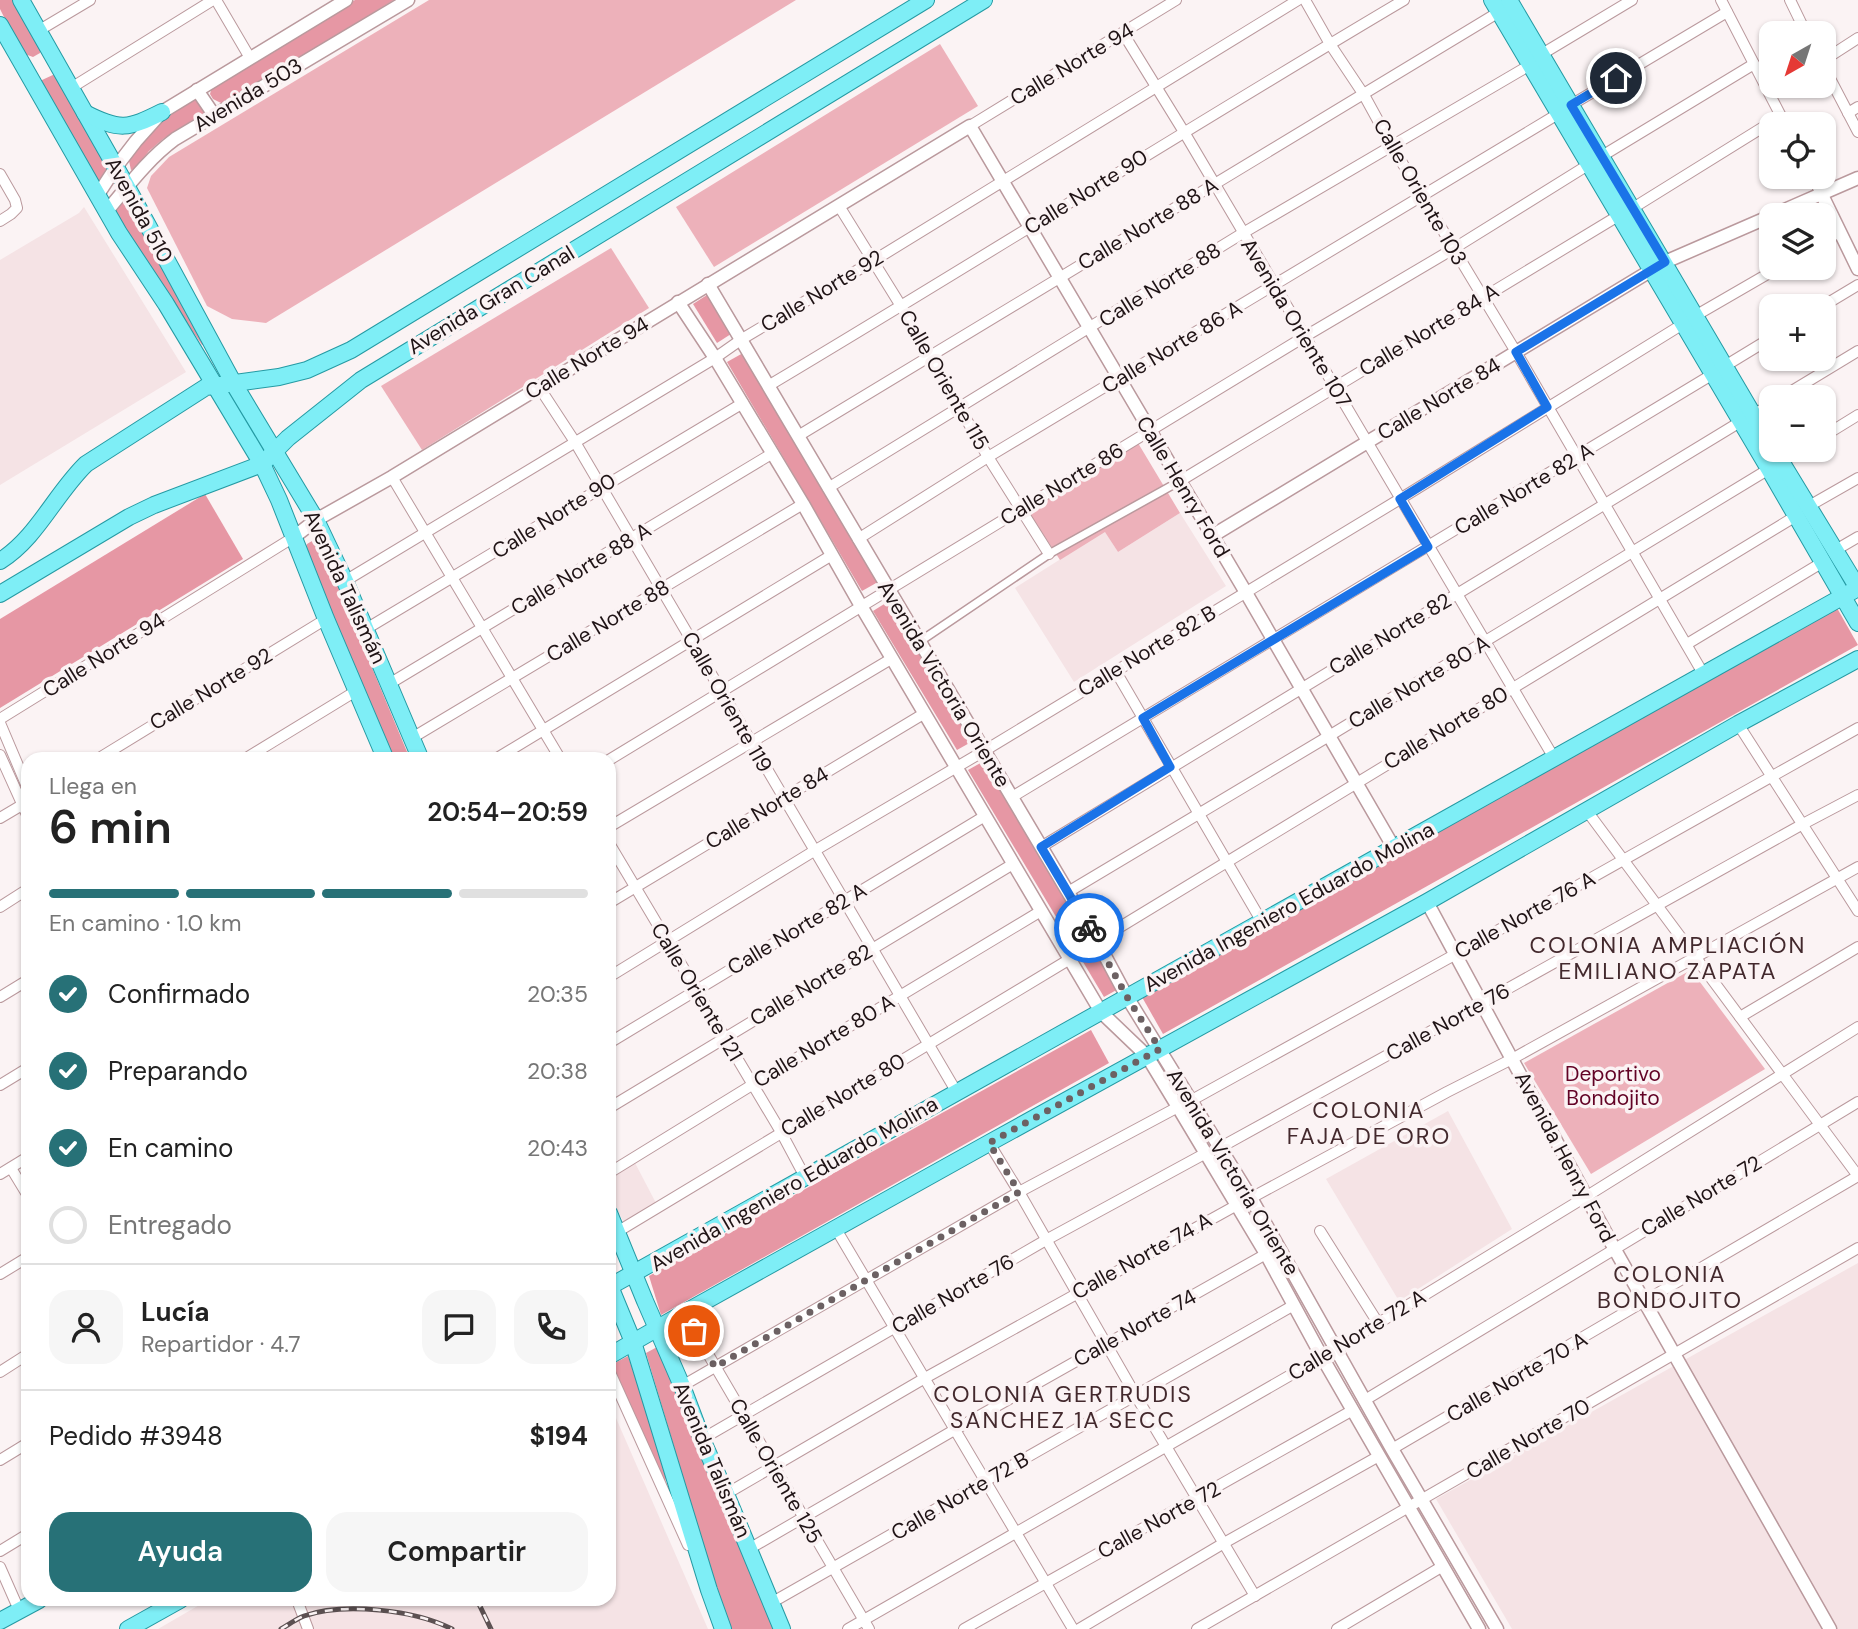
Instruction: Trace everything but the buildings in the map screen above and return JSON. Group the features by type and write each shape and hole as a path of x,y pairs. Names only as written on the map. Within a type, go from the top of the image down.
{"main road":[{"name":"Avenida 510","path":"21,0 234,384 249,425"},
{"name":"Avenida Gran Canal","path":"0,561 13,553 31,533 86,464 206,387 279,377 307,370 351,351 926,0"},
{"name":"Avenida Gran Canal","path":"0,594 129,517 262,464 274,451 361,380 984,0"},
{"path":"1505,3 1759,438"},
{"name":"Avenida 510","path":"0,25 106,212 216,386 249,425"},
{"path":"29,76 55,61"},
{"path":"85,113 115,126 129,126 163,112"},
{"path":"1746,418 1759,432"},
{"name":"Avenida Talismán","path":"249,425 274,451 316,520 418,752"},
{"name":"Avenida Talismán","path":"249,425 262,464 383,752"},
{"path":"1775,462 1829,556 1858,588"},
{"path":"1829,556 1843,597 1858,624"},
{"name":"Avenida Ingeniero Eduardo Molina","path":"616,1283 1858,588"},
{"path":"616,1352 1427,902 1738,724 1858,659"},
{"name":"Avenida Talismán","path":"617,1232 782,1629"},
{"name":"Avenida Talismán","path":"616,1301 634,1342 723,1629"},
{"path":"621,1311 645,1301"},
{"path":"0,1621 27,1606"},
{"path":"128,1629 169,1606"}],"street":[{"path":"38,31 90,0"},
{"path":"71,88 215,0 250,58"},
{"name":"Avenida 503","path":"106,212 163,148 408,0"},
{"name":"Calle Norte 94","path":"0,721 294,537 316,520 392,477 1176,0"},
{"name":"Calle Norte 92","path":"345,581 715,358 1298,0"},
{"name":"Calle Oriente 103","path":"1305,0 1516,352 1704,675"},
{"name":"Calle Norte 90","path":"768,386 1404,0"},
{"name":"Calle Norte 88","path":"828,488 1242,233 1536,60 1632,0"},
{"path":"1721,0 1779,112"},
{"name":"Avenida 503","path":"97,196 136,141 163,112 340,2"},
{"path":"1794,2 1802,21"},
{"name":"Calle Norte 88 A","path":"798,436 1364,95 1505,3"},
{"name":"Calle Norte 86 A","path":"858,539 988,457 1727,12"},
{"name":"Avenida Oriente 107","path":"1123,33 1554,758"},
{"path":"1836,52 1858,38"},
{"name":"Calle Norte 86","path":"616,756 1754,64"},
{"path":"1836,84 1853,110 1858,132"},
{"path":"197,90 214,115"},
{"name":"Calle Henry Ford","path":"970,126 1394,848"},
{"name":"Calle Norte 84 A","path":"919,642 1049,554 1180,481 1482,297 1759,134"},
{"path":"0,174 17,208 0,221"},
{"name":"Calle Norte 84","path":"1212,536 1658,266 1858,178"},
{"path":"1819,189 1858,269"},
{"name":"Calle Oriente 115","path":"839,206 961,407 988,457 1049,554"},
{"name":"Calle Norte 82 B","path":"616,972 1400,499 1759,279"},
{"name":"Avenida Victoria Oriente","path":"708,284 1097,941 1127,997 1178,1107 1266,1254 1477,1628"},
{"path":"1836,298 1858,285"},
{"name":"Avenida Victoria Oriente","path":"678,302 773,453 891,659 1101,1012 1153,1052 1192,1100 1251,1198 1497,1629"},
{"name":"Calle Norte 82 A","path":"1012,797 1759,345"},
{"path":"1802,385 1858,351"},
{"name":"Calle Oriente 119","path":"539,387 575,442 956,1091"},
{"name":"Calle Norte 90","path":"366,629 743,403"},
{"name":"Calle Norte 82","path":"1041,847 1759,411"},
{"path":"1836,429 1858,415"},
{"name":"Calle Norte 88 A","path":"390,684 773,453"},
{"name":"Calle Norte 80 A","path":"1068,892 1632,552 1771,462"},
{"path":"392,477 556,752"},
{"name":"Calle Norte 80","path":"1097,941 1858,478"},
{"name":"Calle Norte 88","path":"412,738 803,504"},
{"path":"1687,644 1858,537"},
{"path":"507,752 832,555"},
{"name":"Calle Norte 92","path":"109,752 326,619"},
{"path":"616,823 891,659"},
{"path":"1115,670 1262,922"},
{"path":"256,752 356,691"},
{"name":"Calle Norte 84","path":"616,899 925,713"},
{"path":"0,721 21,772"},
{"path":"1738,724 1858,911"},
{"name":"Calle Norte 76 A","path":"1192,1100 1858,728"},
{"path":"0,754 21,794"},
{"name":"Calle Norte 76","path":"1221,1147 1858,795"},
{"path":"0,818 21,805"},
{"path":"1587,811 1858,1176"},
{"name":"Calle Norte 82 A","path":"616,1039 985,816"},
{"name":"Calle Oriente 121","path":"616,855 806,1177"},
{"name":"Calle Norte 82","path":"616,1104 1013,864"},
{"name":"Calle Norte 74 A","path":"726,1493 1076,1293 1513,1059 1858,867"},
{"path":"0,906 21,893"},
{"name":"Avenida Henry Ford","path":"1427,902 1614,1248 1830,1629"},
{"name":"Calle Norte 80 A","path":"616,1169 1041,911"},
{"path":"1740,1017 1858,947"},
{"name":"Calle Norte 80","path":"617,1232 1070,959"},
{"path":"0,997 21,984"},
{"name":"Calle Norte 72 A","path":"848,1629 866,1625 1016,1533 1336,1349 1858,1027"},
{"path":"0,1085 21,1072"},
{"name":"Calle Norte 72","path":"1365,1400 1858,1102"},
{"path":"682,1386 1019,1192 1178,1107"},
{"path":"989,1143 1255,1596"},
{"name":"Calle Norte 76","path":"702,1439 1045,1240 1206,1153"},
{"path":"0,1174 21,1162"},
{"path":"11,1168 21,1184"},
{"name":"Calle Norte 70 A","path":"1392,1449 1858,1176"},
{"path":"836,1229 1076,1629 1380,1456"},
{"path":"1321,1231 1378,1323"},
{"name":"Calle Norte 70","path":"1197,1629 1858,1248"},
{"name":"Calle Norte 74","path":"749,1549 1266,1254"},
{"path":"0,1274 21,1261"},
{"name":"Calle Norte 72 B","path":"771,1603 1294,1305"},
{"name":"Calle Oriente 125","path":"684,1312 866,1625"},
{"path":"0,1372 21,1358"},
{"name":"Avenida Talismán","path":"616,1385 709,1590"},
{"name":"Calle Norte 72","path":"964,1629 1353,1409"},
{"path":"0,1460 21,1447"},
{"path":"0,1551 21,1538"},
{"path":"1337,1629 1443,1566"},
{"path":"0,1567 19,1610"},
{"path":"299,1606 309,1629"}],"shaded area":[{"path":"0,0 18,0 43,47 40,53 33,57 22,53 0,9"},
{"path":"355,0 394,0 226,103 213,99 210,94 212,87"},
{"path":"55,74 111,167 97,186 40,85 42,80"},
{"path":"190,99 197,100 204,107 204,113 163,139 131,170 129,161 133,152 164,116"},
{"path":"125,197 205,344 202,345 114,216 116,208"},
{"path":"84,207 186,372 0,485 0,260 79,213"},
{"path":"707,295 731,334 717,343 693,304"},
{"path":"743,353 878,582 862,591 727,362"},
{"path":"205,494 243,559 0,708 0,619"},
{"path":"1180,513 1226,586 1074,682 1015,588 1105,531 1118,552"},
{"path":"312,541 320,544 336,577 407,752 391,752 307,555 307,544"},
{"path":"889,601 973,741 957,750 873,611"},
{"path":"1837,608 1858,645 1163,1034 1142,997"},
{"path":"984,761 1120,988 1104,997 968,770"},
{"path":"1091,1030 1109,1063 661,1315 649,1276"},
{"path":"1448,1111 1512,1229 1399,1301 1326,1179"},
{"path":"634,1161 657,1205 625,1225 616,1207 616,1173"},
{"path":"1858,1263 1858,1629 1512,1629 1436,1499"},
{"path":"659,1346 777,1629 731,1629 646,1353"},
{"path":"628,1356 666,1478 664,1486 616,1376 616,1362"},
{"path":"616,1418 708,1629 158,1629 198,1606 616,1606"}],"green space":[{"path":"429,0 796,0 266,323 232,319 207,306 147,188 151,176 169,157"},
{"path":"940,44 978,106 714,267 676,207"},
{"path":"611,248 649,308 422,450 381,386"},
{"path":"1138,443 1180,513 1118,552 1105,532 1060,560 1028,511"},
{"name":"Deportivo Bondojito","path":"1691,970 1765,1069 1591,1174 1524,1063"}],"railway":[{"path":"480,1606 491,1629"},
{"path":"281,1629 301,1617 339,1609 399,1613 437,1622 452,1629"}],"way so far":[{"path":"694,1331 715,1367 1019,1192 989,1143 1160,1049 1127,997 1089,928"}],"district":[{"name":"COLONIA AMPLIACIÓN EMILIANO ZAPATA","path":"1668,958"},
{"name":"COLONIA FAJA DE ORO","path":"1369,1123"},
{"name":"COLONIA BONDOJITO","path":"1670,1287"},
{"name":"COLONIA GERTRUDIS SANCHEZ 1A SECC","path":"1063,1407"}],"route":[{"path":"1089,928 1041,847 1170,767 1143,718 1428,547 1400,499 1547,407 1516,352 1665,262 1571,105 1616,78"}]}
